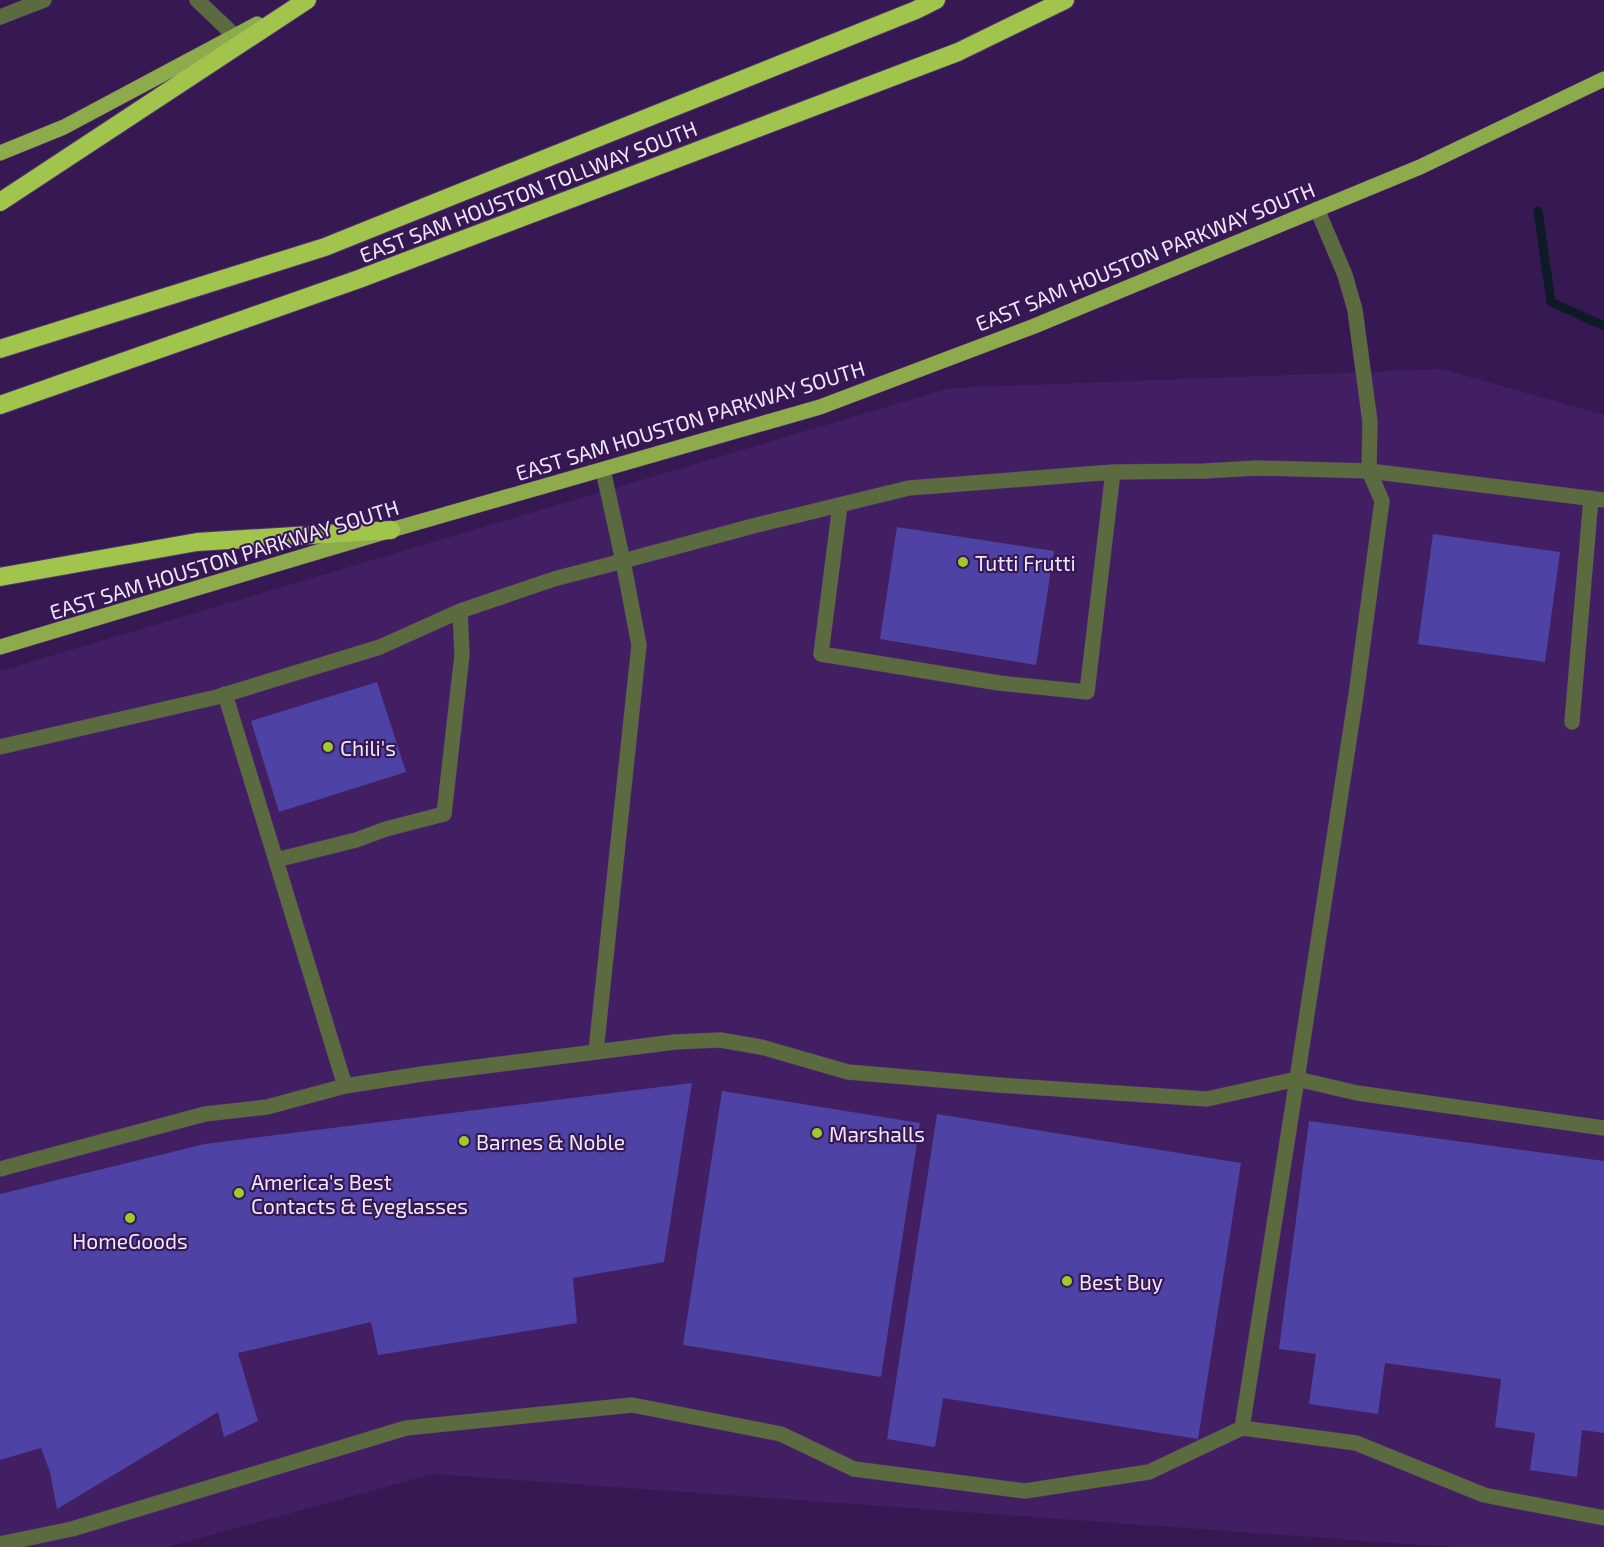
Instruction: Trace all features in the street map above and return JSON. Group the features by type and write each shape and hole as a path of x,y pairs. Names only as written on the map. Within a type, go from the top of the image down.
{"highway":[{"path":"0,202 304,0"},
{"name":"EAST SAM HOUSTON TOLLWAY SOUTH","path":"0,349 325,247 936,0"},
{"name":"EAST SAM HOUSTON TOLLWAY SOUTH","path":"0,405 359,279 958,52 1065,0"},
{"path":"0,577 197,542 391,530"}],"main road":[{"path":"0,153 64,127 304,0"},
{"name":"EAST SAM HOUSTON PARKWAY SOUTH","path":"0,647 391,530 820,407 1032,327 1420,167 1604,79"}],"lane":[{"path":"0,17 44,0"},
{"path":"197,0 235,36"},
{"path":"1242,1428 1356,695 1382,501 1369,471 1370,422 1355,310 1345,275 1317,209"},
{"path":"0,747 225,694 380,647 460,611 554,579 909,488 1113,472 1256,468 1369,471 1597,499 1572,722"},
{"path":"596,1051 639,645 603,470"},
{"path":"840,505 821,654 999,683 1088,692 1113,472"},
{"path":"276,860 444,814 462,655 460,611"},
{"path":"225,694 345,1086"},
{"path":"0,1169 205,1114 267,1107 345,1086 596,1051 675,1042 720,1040 761,1047 848,1072 1207,1099 1297,1079 1357,1093 1604,1128"},
{"path":"0,1544 72,1529 406,1428 632,1405 781,1434 854,1469 1025,1491 1149,1472 1242,1428 1356,1443 1484,1495 1604,1518"}],"shaded area":[{"path":"1442,369 1604,415 1604,1547 1450,1547 433,1474 168,1547 0,1547 0,671 950,388"}],"building":[{"path":"897,527 1054,551 1036,665 880,639"},
{"path":"1433,534 1560,552 1545,662 1418,644"},
{"name":"Chili's","path":"377,682 406,772 279,812 251,721"},
{"path":"692,1083 664,1262 573,1278 577,1323 378,1355 371,1322 238,1353 258,1421 224,1437 218,1412 57,1509 50,1472 41,1448 0,1460 0,1194 205,1144"},
{"path":"722,1091 920,1123 881,1377 683,1345"},
{"name":"Best Buy","path":"937,1114 1241,1163 1198,1439 943,1398 935,1447 887,1439"},
{"path":"1309,1121 1604,1161 1604,1433 1582,1430 1577,1477 1530,1470 1535,1433 1495,1427 1501,1379 1385,1363 1378,1414 1309,1404 1316,1354 1279,1349"}],"waterway":[{"path":"1538,211 1551,302 1604,326"}],"place":[{"name":"Tutti Frutti","path":"963,562"},
{"name":"Chili's","path":"328,747"},
{"name":"Marshalls","path":"817,1133"},
{"name":"Barnes & Noble","path":"464,1141"},
{"name":"America's Best Contacts & Eyeglasses","path":"239,1193"},
{"name":"HomeGoods","path":"130,1218"},
{"name":"Best Buy","path":"1067,1281"}]}
